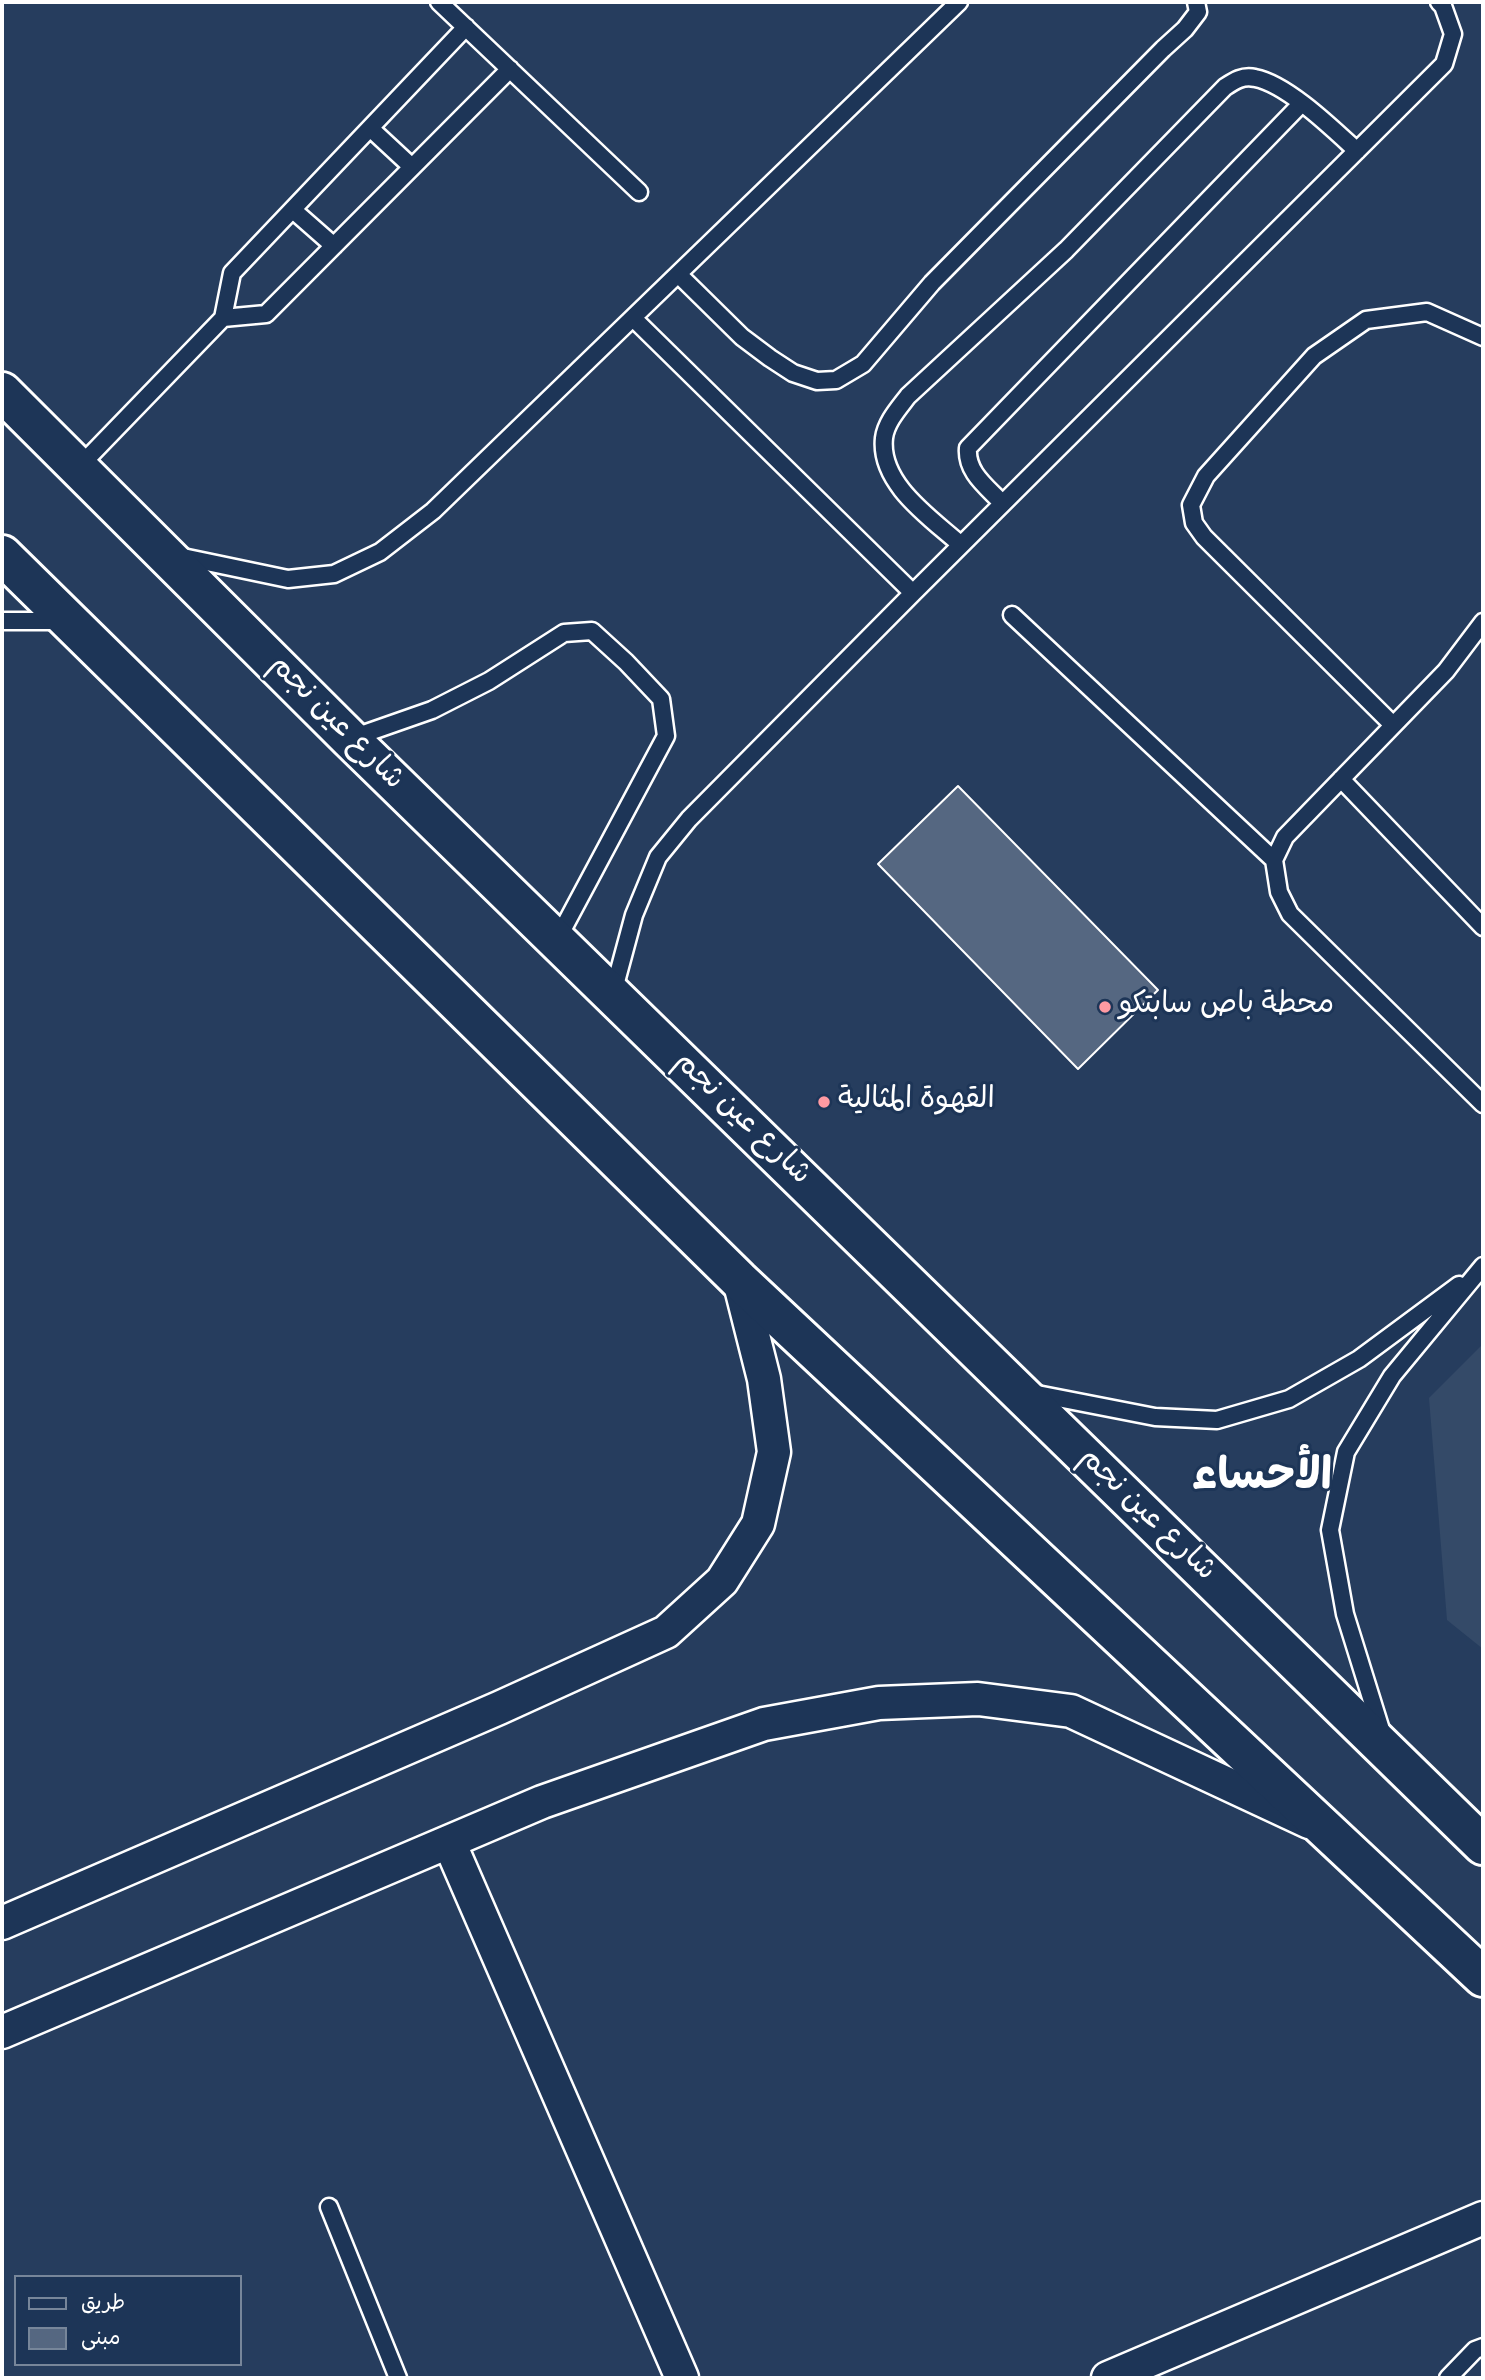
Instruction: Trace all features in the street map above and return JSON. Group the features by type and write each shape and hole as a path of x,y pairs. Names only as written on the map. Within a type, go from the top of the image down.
{"main road":[{"name":"شارع عين نجم","path":"2,392 350,739 1483,1845"},
{"path":"2,555 739,1280 1483,1977"}],"street":[{"path":"2,1923 499,1708 666,1632 722,1581 758,1524 774,1452 764,1379 739,1280"},
{"path":"2,2032 542,1802 764,1724 879,1703 978,1699 1071,1711 1330,1832"},
{"path":"449,1842 682,2378"},
{"path":"1108,2378 1483,2218"}],"lane":[{"path":"439,2 639,192"},
{"path":"164,553 288,579 334,574 380,552 433,511 959,2"},
{"path":"678,274 742,337 770,358 793,373 817,382 836,380 863,365 932,283 1185,29 1198,12 1196,2"},
{"path":"612,994 634,915 657,857 689,819 912,593 1444,64 1452,34 1443,6 1439,2"},
{"path":"78,468 223,318 232,273 466,27"},
{"path":"223,318 266,314 510,69"},
{"path":"961,545 917,506 890,470 884,437 890,422 908,396 1066,250 1225,87 1239,79 1254,77 1275,87 1301,104 1357,151"},
{"path":"1002,503 972,471 967,459 968,447 1301,104"},
{"path":"370,128 412,167"},
{"path":"293,210 334,246"},
{"path":"1393,725 1204,537 1194,523 1191,505 1206,476 1314,356 1366,320 1427,312 1483,337"},
{"path":"632,318 912,593"},
{"path":"1012,615 1274,860"},
{"path":"2,621 69,621"},
{"path":"1483,622 1446,671 1284,837 1274,860 1279,892 1290,914 1483,1104"},
{"path":"350,739 432,710 489,681 564,634 592,631 626,662 661,699 666,736 557,940"},
{"path":"1341,779 1483,928"},
{"path":"1016,1390 1155,1417 1217,1420 1289,1399 1359,1359 1482,1267"},
{"path":"1388,1752 1345,1614 1330,1530 1346,1452 1392,1376 1482,1267"},
{"path":"329,2207 398,2378"},
{"path":"1448,2378 1475,2350 1483,2347"}],"shaded area":[{"path":"1483,1344 1483,1649 1447,1620 1429,1398"}],"building":[{"path":"958,786 1158,990 1078,1069 878,864"}],"place":[{"name":"محطة باص سابتكو","path":"1105,1007"},
{"name":"القهوة المثالية","path":"824,1102"}],"district":[{"name":"الأحساء","path":"1262,1481"}]}
